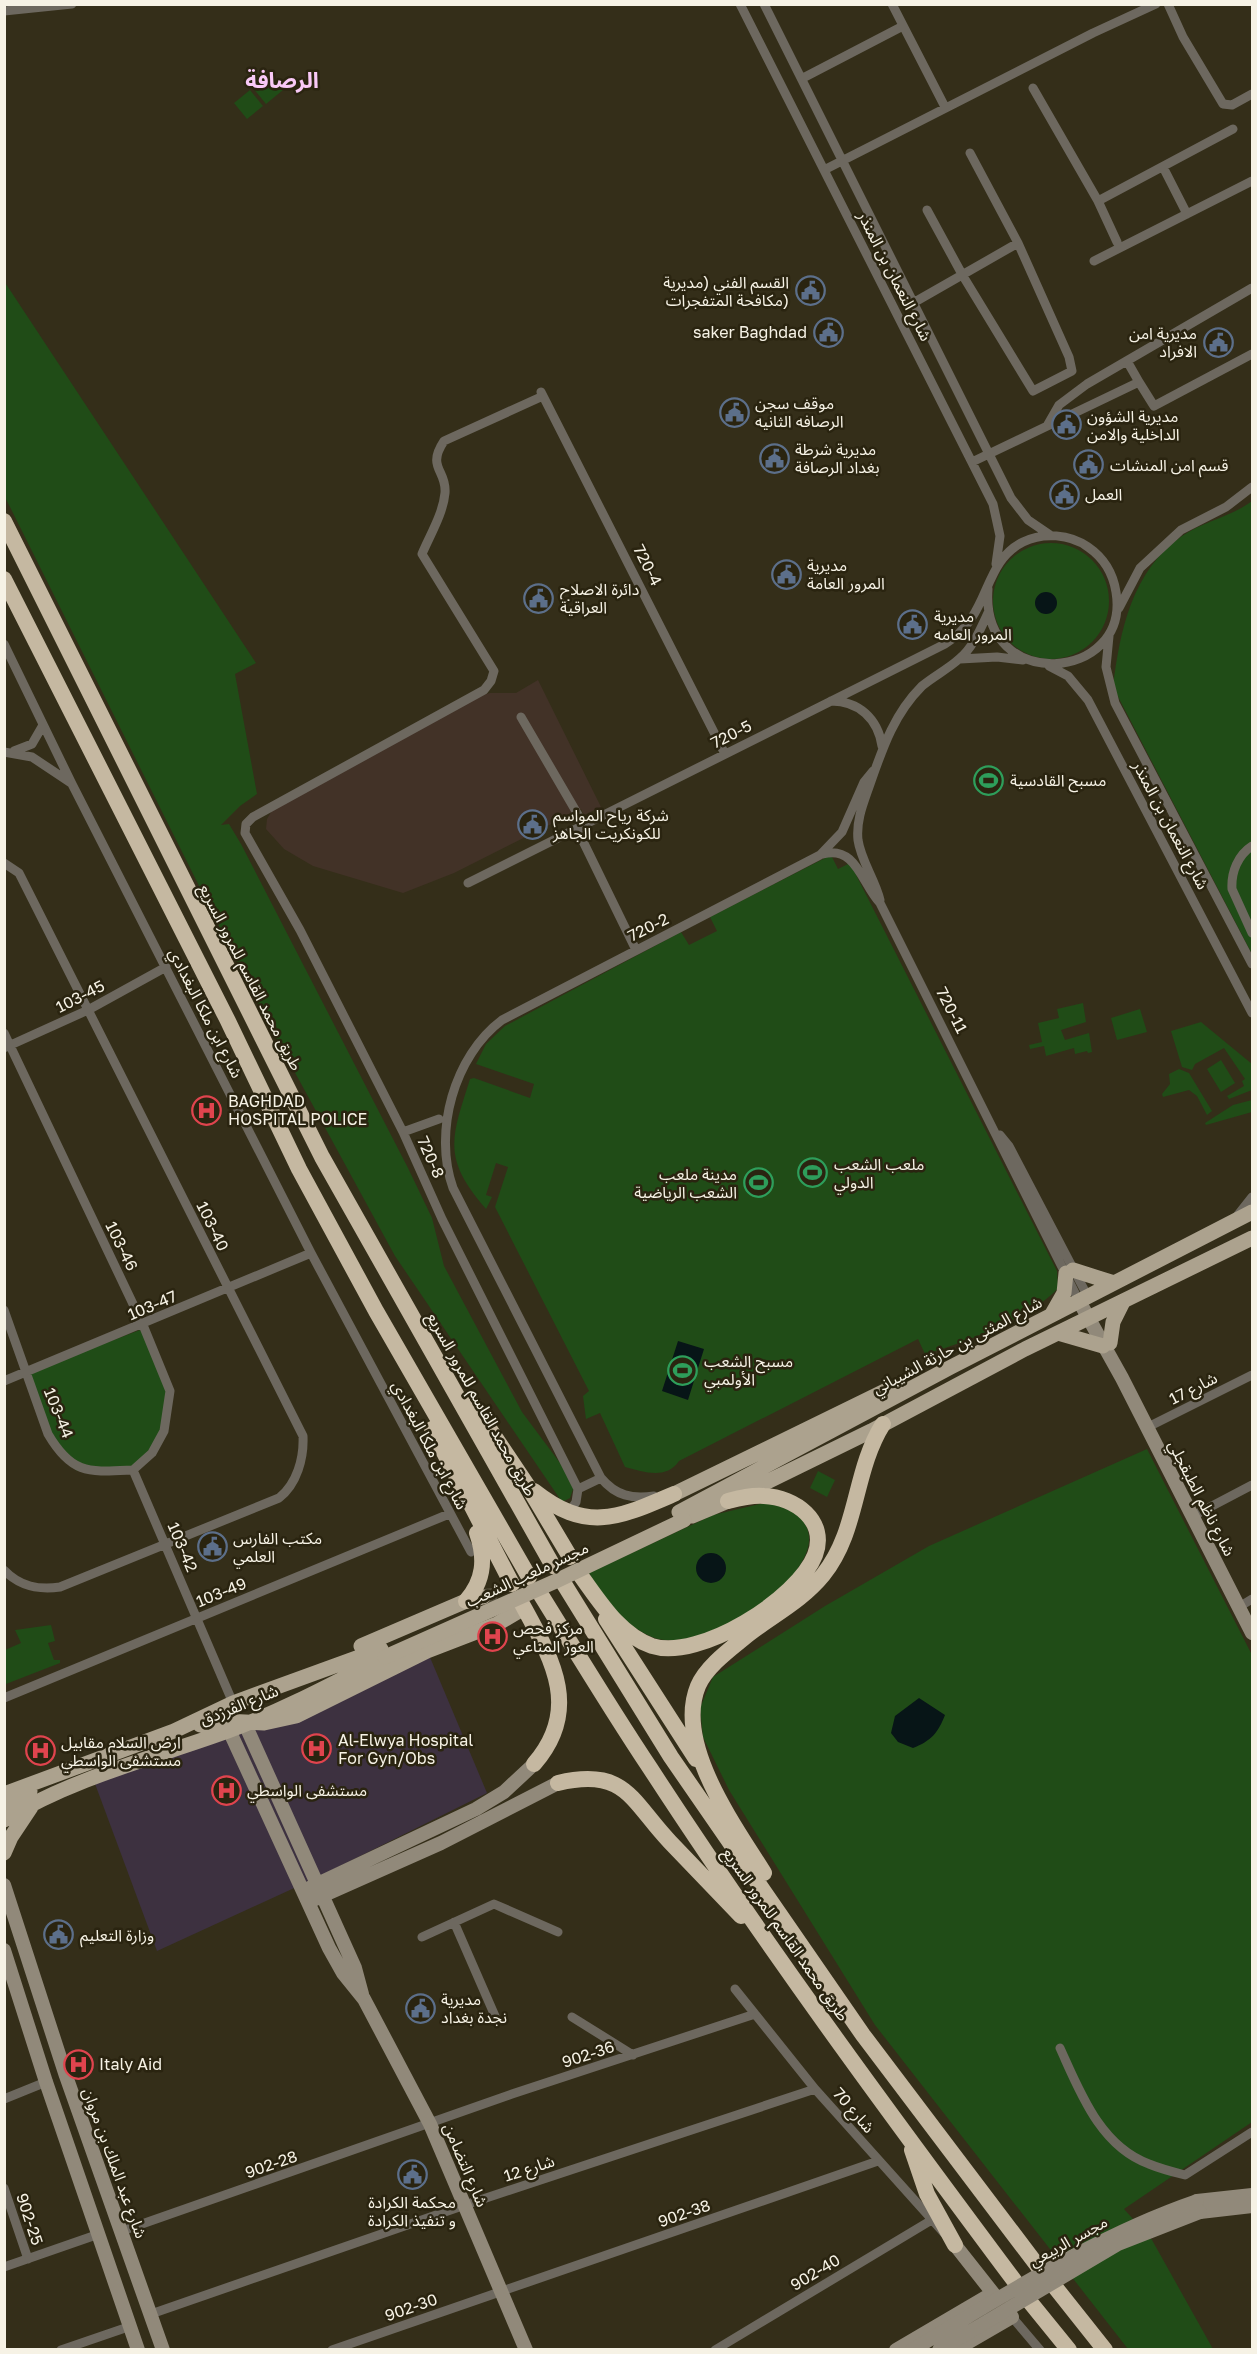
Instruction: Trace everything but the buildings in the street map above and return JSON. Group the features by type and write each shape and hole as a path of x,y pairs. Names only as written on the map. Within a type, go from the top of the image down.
{"highway":[{"name":"طريق محمد القاسم للمرور السريع","path":"4,521 322,1157 553,1566"},
{"path":"4,579 227,1019 299,1168 376,1311 529,1576"},
{"path":"401,1296 527,1485 570,1557"},
{"path":"376,1311 464,1495 512,1584"},
{"path":"711,1782 694,1734 693,1705 698,1685 728,1652 803,1598 823,1575 848,1531 865,1460 883,1424"},
{"path":"527,1485 568,1514 588,1518 626,1515 674,1494"},
{"path":"464,1495 482,1549 483,1561 476,1590 466,1601"},
{"path":"728,1501 760,1496 788,1501 808,1515 817,1535 815,1554 795,1585 739,1625 686,1647 652,1646 637,1639 617,1622 581,1576 711,1782 863,2035"},
{"name":"طريق محمد القاسم للمرور السريع","path":"564,1584 671,1757 863,2035 1040,2269"},
{"name":"طريق محمد القاسم للمرور السريع","path":"541,1595 650,1769 775,1951 909,2140 1016,2283"},
{"path":"523,1606 546,1645 557,1684 560,1706 557,1725 548,1748 534,1764"},
{"path":"558,1783 577,1778 593,1779 610,1783 639,1802 668,1839 775,1951"},
{"path":"909,2140 927,2194 955,2245"},
{"path":"1055,2288 1105,2349"},
{"path":"1030,2302 1070,2349"}],"main road":[{"name":"شارع المثنى بن حارثة الشيباني","path":"681,1516 951,1367 1252,1212"},
{"path":"681,1516 728,1501 1058,1333 1252,1238"},
{"path":"1051,1316 1064,1293 1070,1272 1114,1283"},
{"path":"1058,1333 1106,1345 1113,1322 1123,1302"},
{"path":"674,1494 888,1390 951,1367"},
{"name":"مجسر ملعب الشعب","path":"383,1653 534,1591 681,1516"},
{"path":"235,1703 261,1685 406,1628 466,1601 483,1597"},
{"path":"174,1731 209,1723 237,1725 264,1723 296,1716 523,1606"},
{"name":"شارع الفرزدق","path":"4,1794 174,1731 235,1703 383,1653"},
{"name":"شارع الفرزدق","path":"4,1820 35,1801 237,1725 317,1692 383,1653"},
{"path":"4,1807 57,1773"},
{"path":"4,1853 11,1837 35,1801"}],"street":[{"path":"4,11 72,4"},
{"name":"شارع النعمان بن المنذر","path":"740,4 993,504 999,525 1000,547 995,568"},
{"name":"شارع النعمان بن المنذر","path":"764,4 989,454 1021,513 1035,526 1050,535"},
{"path":"892,4 945,107"},
{"path":"824,170 945,107 1156,4"},
{"path":"1168,4 1183,37 1223,104 1232,105 1252,94"},
{"path":"802,78 903,26"},
{"path":"1033,88 1098,201 1117,242"},
{"path":"1098,201 1233,129"},
{"path":"927,210 963,276 1033,391 1072,371 1069,357 1018,243 970,153"},
{"path":"1163,167 1187,214"},
{"path":"1094,261 1252,181"},
{"path":"913,303 1018,243"},
{"path":"1047,426 1059,405 1087,384 1252,288"},
{"path":"919,358 937,350"},
{"path":"1127,361 1154,406 1252,354"},
{"path":"972,462 1139,382"},
{"name":"720-4","path":"253,817 484,690 491,681 494,671 422,554 443,504 446,489 435,465 437,452 444,441 542,394 725,754"},
{"path":"960,659 997,657 1059,665 1084,657 1103,640 1110,630 1115,615 1140,568 1181,530 1226,507 1252,487"},
{"path":"1033,662 1012,652 1004,644 991,624 988,613 988,589 995,568 1013,548 1031,539 1050,535 1083,543 1097,553 1107,566 1114,582 1117,598 1115,615"},
{"name":"720-5","path":"468,883 951,640 972,619 988,589"},
{"path":"960,659 979,632 988,613"},
{"name":"شارع النعمان بن المنذر","path":"1110,630 1106,667 1115,703 1252,964"},
{"name":"شارع ابن ملكا البغدادي","path":"4,644 72,784 311,1253 471,1552"},
{"name":"720-11","path":"880,903 861,853 853,823 882,746 912,697 934,676 960,659"},
{"name":"شارع النعمان بن المنذر","path":"1047,665 1068,676 1089,699 1252,1013"},
{"path":"830,701 849,703 866,712 877,728 882,746"},
{"path":"521,717 581,827 636,950"},
{"path":"9,752 32,744 43,725"},
{"path":"9,752 32,757 72,784"},
{"name":"720-8","path":"253,817 245,828 246,838 300,930 403,1132 442,1219 578,1490"},
{"name":"720-2","path":"444,1118 464,1065 473,1048 491,1028 513,1014 820,855 853,823"},
{"name":"720-11","path":"835,840 835,847 854,863 880,903 997,1132 1009,1146 1084,1299"},
{"path":"1252,846 1243,852 1231,881 1232,889 1252,933"},
{"path":"820,855 831,852 843,855"},
{"name":"103-40","path":"4,864 19,873 303,1436 302,1456 291,1486 279,1498 60,1587 42,1589 26,1585 4,1570"},
{"name":"103-45","path":"7,1047 88,1010 166,967"},
{"name":"103-46","path":"4,1033 7,1047 143,1325 170,1390 164,1431 152,1453 133,1470"},
{"path":"403,1132 444,1118"},
{"name":"720-8","path":"444,1118 445,1154 453,1188 601,1478 608,1487 628,1497 674,1494"},
{"path":"1230,1223 1252,1197"},
{"name":"103-47","path":"4,1381 143,1325 311,1253"},
{"name":"شارع ناظم الطبقجلي","path":"1084,1299 1252,1633"},
{"name":"103-44","path":"4,1311 48,1434 59,1452 76,1467 104,1472 133,1470"},
{"name":"شارع 17","path":"1148,1427 1252,1375"},
{"name":"103-42","path":"133,1470 235,1703"},
{"path":"568,1514 576,1502 578,1490 601,1478"},
{"path":"1193,1516 1252,1485"},
{"name":"103-49","path":"4,1698 449,1514"},
{"path":"1239,1607 1252,1599"},
{"name":"شارع التضامن","path":"237,1725 321,1889 349,1970"},
{"name":"شارع التضامن","path":"237,1725 305,1896 349,1970 430,2124 526,2349"},
{"path":"321,1889 476,1809 504,1792 534,1764"},
{"path":"305,1896 441,1843 558,1783"},
{"name":"شارع عبد الملك بن مروان","path":"4,1885 88,2138 163,2349"},
{"path":"422,1937 494,1904 558,1932"},
{"path":"454,1922 495,2016"},
{"path":"4,1950 46,2082 138,2349"},
{"name":"شارع 70","path":"735,1989 816,2089 930,2221 955,2245"},
{"name":"902-36","path":"430,2124 755,2014"},
{"path":"572,2017 633,2055"},
{"path":"32,2035 51,2029"},
{"path":"1060,2048 1083,2097 1103,2131 1124,2149 1147,2164 1185,2175 1252,2132"},
{"path":"4,2099 46,2082"},
{"name":"شارع 12","path":"151,2314 465,2205 816,2089"},
{"name":"902-28","path":"122,2232 430,2124"},
{"path":"68,2145 88,2138"},
{"name":"902-38","path":"501,2293 878,2161"},
{"name":"902-25","path":"4,2188 28,2259"},
{"name":"مجسر الربيعي","path":"912,2349 1110,2235 1151,2217 1252,2195"},
{"name":"مجسر الربيعي","path":"939,2349 1118,2244 1198,2207 1252,2206"},
{"name":"902-40","path":"715,2349 930,2221"},
{"path":"4,2267 99,2235"},
{"path":"896,2349 994,2295 955,2245"},
{"name":"902-30","path":"332,2349 501,2293"},
{"path":"955,2349 1010,2315 1040,2349"},
{"path":"61,2349 131,2326"}],"shaded area":[{"path":"1046,592 1054,595 1057,603 1054,611 1046,614 1038,611 1035,603 1038,595"},
{"path":"538,680 601,807 584,815 581,809 454,873 403,893 313,866 284,849 266,829 267,819 274,807 480,696 490,693 516,693"},
{"name":"مسبح الشعب الأولمبي","path":"678,1341 704,1349 688,1400 662,1391"},
{"path":"711,1553 717,1554 725,1562 725,1574 717,1582 711,1583 705,1582 697,1574 696,1568 697,1562 705,1554"},
{"path":"429,1655 487,1793 316,1878 157,1951 94,1781"},
{"path":"919,1698 945,1715 933,1736 913,1748 898,1742 891,1733 895,1716"}],"green space":[{"path":"271,74 283,90 266,104 253,88"},
{"path":"250,90 263,106 247,119 234,103"},
{"path":"4,281 256,663 235,674 257,794 240,806 221,825 229,824 241,844 408,1168 432,1218 444,1266 522,1412 574,1486 570,1498 562,1502 395,1256 262,1012 5,497"},
{"path":"1252,501 1252,954 1113,687 1120,644 1131,603 1151,566 1182,536"},
{"path":"1051,543 1073,548 1092,560 1104,579 1109,601 1104,623 1092,642 1073,654 1051,659 1029,654 1010,642 998,623 993,601 998,579 1010,560 1029,548"},
{"name":"مدينة ملعب الشعب الرياضية","path":"831,855 838,869 850,863 1057,1271 1058,1288 1033,1308 1015,1318 957,1344 925,1354 918,1339 679,1461 668,1471 654,1473 625,1467 600,1413 586,1419 583,1396 589,1391 495,1207 508,1167 496,1163 486,1195 492,1197 486,1209 462,1176 454,1147 455,1133 470,1079 474,1078 530,1098 534,1084 476,1064 486,1044 505,1026 681,932 689,945 717,931 710,917"},
{"path":"1083,1003 1086,1022 1061,1030 1065,1040 1089,1033 1092,1052 1075,1054 1074,1048 1046,1056 1044,1046 1030,1049 1029,1045 1042,1042 1038,1023 1059,1018 1057,1009"},
{"path":"1140,1009 1147,1032 1117,1040 1111,1018"},
{"path":"1201,1022 1252,1064 1252,1090 1229,1099 1227,1096 1244,1086 1242,1081 1245,1079 1224,1048 1195,1064 1192,1070 1182,1067 1171,1031"},
{"path":"1221,1060 1235,1083 1221,1092 1207,1069"},
{"path":"1179,1069 1189,1073 1212,1111 1207,1115 1197,1096 1189,1090 1163,1097 1162,1094 1170,1084 1169,1074"},
{"path":"1252,1100 1252,1112 1206,1125 1205,1123 1233,1105"},
{"path":"140,1330 154,1351 170,1391 164,1431 133,1470 77,1471 48,1434 27,1373"},
{"path":"1147,1449 1252,1655 1252,2122 1124,2209 1152,2240 1213,2349 1128,2349 875,2025 729,1790 703,1737 700,1708 713,1677 825,1606 929,1546"},
{"path":"818,1471 835,1480 827,1497 810,1488"},
{"path":"764,1503 789,1510 805,1524 809,1533 809,1543 805,1555 785,1587 758,1607 722,1627 685,1639 667,1640 652,1637 632,1626 615,1610 589,1573 713,1515"},
{"path":"51,1625 55,1641 48,1643 54,1660 60,1660 60,1663 6,1684 5,1650 21,1643 15,1630"}],"tunnel":[{"path":"483,1597 500,1597 504,1603 505,1612"}],"place":[{"name":"القسم الفني (مديرية مكافحة المتفجرات)","path":"810,291"},
{"name":"saker Baghdad","path":"828,332"},
{"name":"مديرية امن الافراد","path":"1218,342"},
{"name":"موقف سجن الرصافه الثانيه","path":"734,412"},
{"name":"مديرية الشؤون الداخلية والامن","path":"1066,425"},
{"name":"مديرية شرطة بغداد الرصافة","path":"774,458"},
{"name":"قسم امن المنشات","path":"1089,465"},
{"name":"العمل","path":"1064,494"},
{"name":"مديرية المرور العامة","path":"786,574"},
{"name":"دائرة الاصلاح العراقية","path":"539,598"},
{"name":"مديرية المرور العامه","path":"913,625"},
{"name":"مسبح القادسية","path":"989,780"},
{"name":"شركة رياح المواسم للكونكريت الجاهز","path":"532,824"},
{"name":"BAGHDAD HOSPITAL POLICE","path":"207,1110"},
{"name":"ملعب الشعب الدولي","path":"813,1173"},
{"name":"مدينة ملعب الشعب الرياضية","path":"758,1183"},
{"name":"مسبح الشعب الأولمبي","path":"683,1370"},
{"name":"مكتب الفارس العلمي","path":"212,1547"},
{"name":"مركز فحص العوز المناعي","path":"492,1637"},
{"name":"Al-Elwya Hospital For Gyn/Obs","path":"317,1749"},
{"name":"ارض السلام مقابيل مستشفى الواسطي","path":"40,1751"},
{"name":"مستشفى الواسطي","path":"226,1790"},
{"name":"وزارة التعليم","path":"59,1935"},
{"name":"مديرية نجدة بغداد","path":"420,2008"},
{"name":"Italy Aid","path":"78,2064"},
{"name":"محكمة الكرادة و تنفيذ الكرادة","path":"412,2174"}],"district":[{"name":"الرصافة","path":"282,79"}]}
